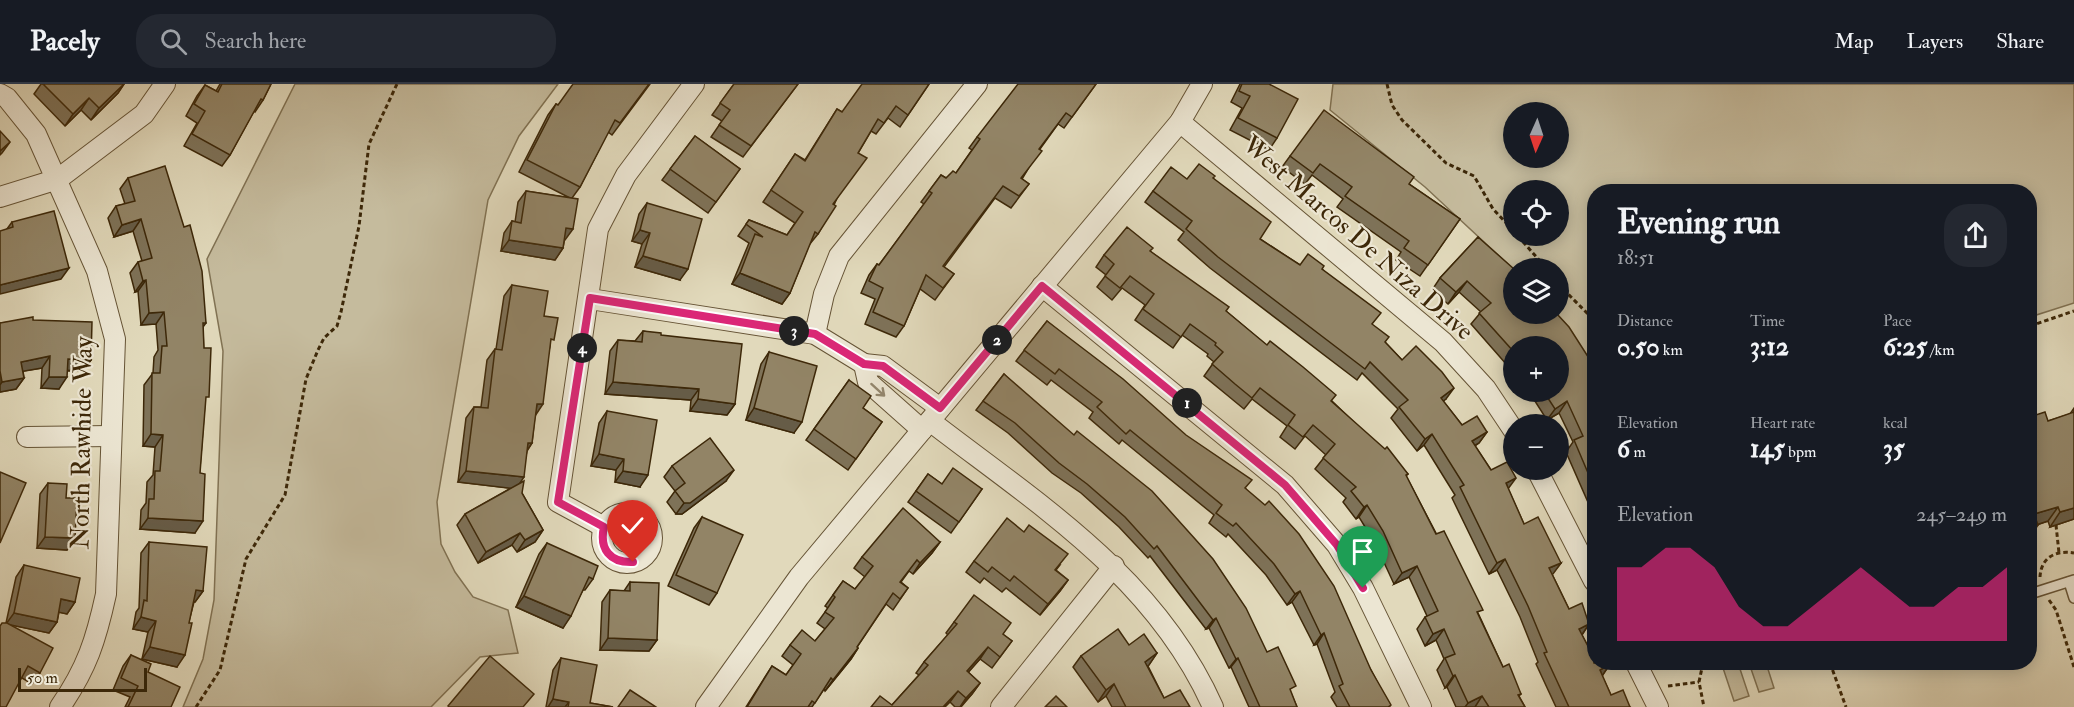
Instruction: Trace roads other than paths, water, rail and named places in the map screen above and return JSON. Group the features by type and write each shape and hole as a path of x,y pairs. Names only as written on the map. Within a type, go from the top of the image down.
{"street":[{"path":"0,197 58,179 144,114 165,84"},
{"path":"604,527 558,502 590,298 598,229 626,175 694,84"},
{"path":"815,334 824,294 839,256 977,84"},
{"path":"706,707 799,577 1180,122 1202,84"},
{"name":"North Rawhide Way","path":"0,94 7,98 36,134 58,179 97,271 115,339 106,594 97,635 81,676 60,707"},
{"name":"West Marcos De Niza Drive","path":"1180,122 1443,342 1486,389 1503,414"},
{"path":"1042,286 1285,485 1337,545 1363,588 1420,707"},
{"path":"590,298 815,334 864,364 883,366 931,420"},
{"path":"864,364 868,382 931,420 1114,566 1155,611 1203,684 1213,707"},
{"path":"27,437 111,436"},
{"path":"1542,480 1587,567"},
{"path":"1001,707 1114,566"},
{"path":"1640,670 1655,700"}],"lane":[{"path":"2037,592 2071,581 2074,598"}]}
